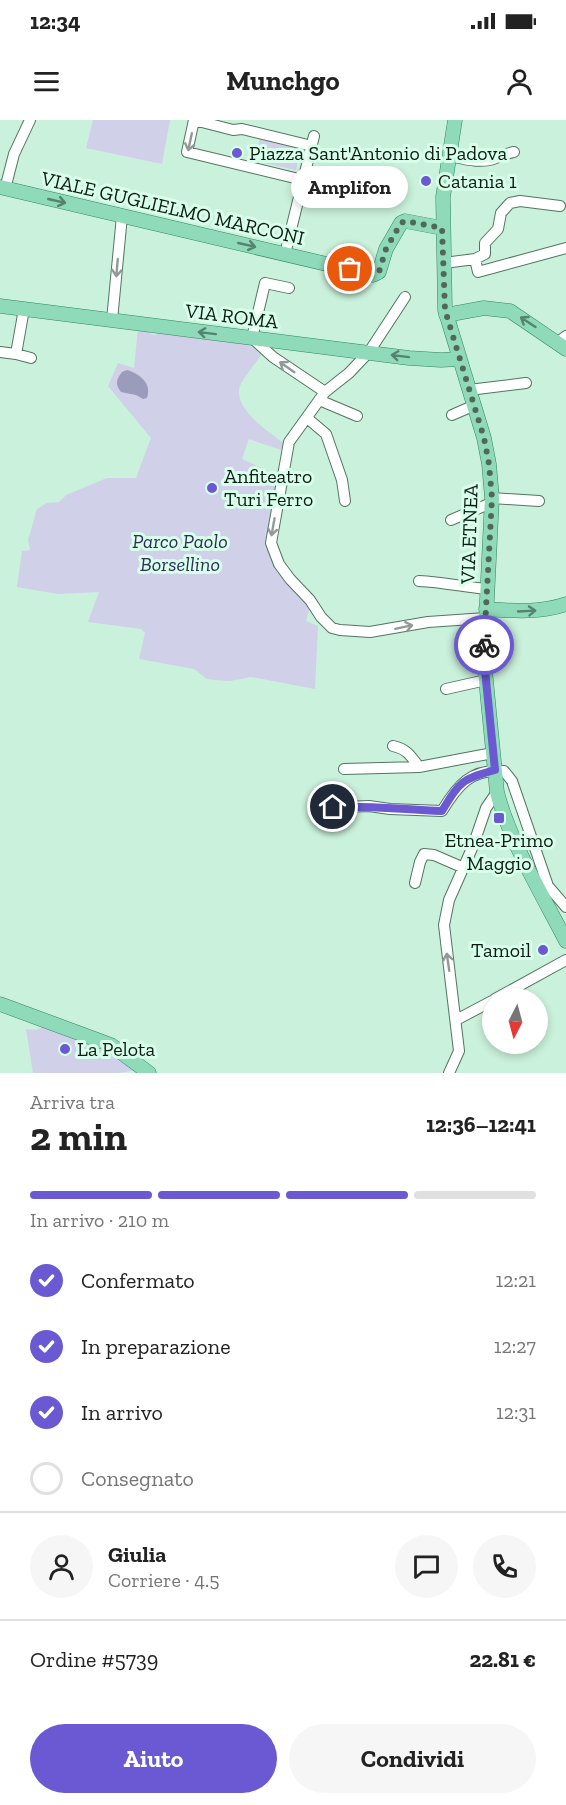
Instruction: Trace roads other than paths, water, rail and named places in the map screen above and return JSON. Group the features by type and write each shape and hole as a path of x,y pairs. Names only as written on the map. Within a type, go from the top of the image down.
{"main road":[{"name":"VIA ETNEA","path":"458,121 448,156 443,197 446,315 475,405 489,464 492,500 484,660 497,792 522,854 566,941"},
{"name":"VIALE GUGLIELMO MARCONI","path":"3,188 373,275 379,272 386,249 401,223 405,221 442,228"},
{"name":"VIA ROMA","path":"0,306 252,338 265,344 441,360 459,359"},
{"path":"446,315 484,308 510,310 563,342"},
{"path":"486,614 543,610 566,604"},
{"path":"0,1004 111,1045 149,1073"}],"street":[{"path":"3,188 14,154 30,120"},
{"path":"285,254 313,141 242,129 233,130 194,120 187,152 303,180"},
{"path":"448,156 477,161 514,152"},
{"path":"444,263 475,259 485,254 485,243 498,229 501,213 510,203 520,201 560,206"},
{"path":"112,320 122,216"},
{"path":"475,259 478,272 566,248"},
{"path":"252,338 265,283 289,288"},
{"path":"405,297 369,352 322,396 289,442 271,543 279,564 321,617 332,627 340,630 370,632 428,621 486,614"},
{"path":"16,354 24,309"},
{"path":"265,344 293,372 322,396 357,416"},
{"path":"0,352 31,358"},
{"path":"469,390 526,383"},
{"path":"452,415 475,405"},
{"path":"307,418 326,434 342,480 345,501"},
{"path":"451,520 492,500 539,501"},
{"path":"419,581 487,589"},
{"path":"446,689 486,680"},
{"path":"393,746 404,748 413,757 418,767"},
{"path":"344,769 418,767 493,753"},
{"path":"315,808 369,806 390,810 442,811 454,790 462,782 495,770 504,771 512,781 548,886 566,907"},
{"path":"449,1073 459,1051 444,925 449,900 464,868 486,808 497,792"},
{"path":"415,883 424,854 434,855 464,868"},
{"path":"515,988 566,960"},
{"path":"456,1020 482,1006"}],"place":[{"name":"Piazza Sant'Antonio di Padova","path":"237,153"},
{"name":"Catania 1","path":"426,181"},
{"name":"Amplifon","path":"350,269"},
{"name":"Anfiteatro Turi Ferro","path":"212,488"},
{"name":"Etnea-Primo Maggio","path":"499,818"},
{"name":"Tamoil","path":"543,950"},
{"name":"La Pelota","path":"65,1049"}],"park label":[{"name":"Parco Paolo Borsellino","path":"180,552"}]}
